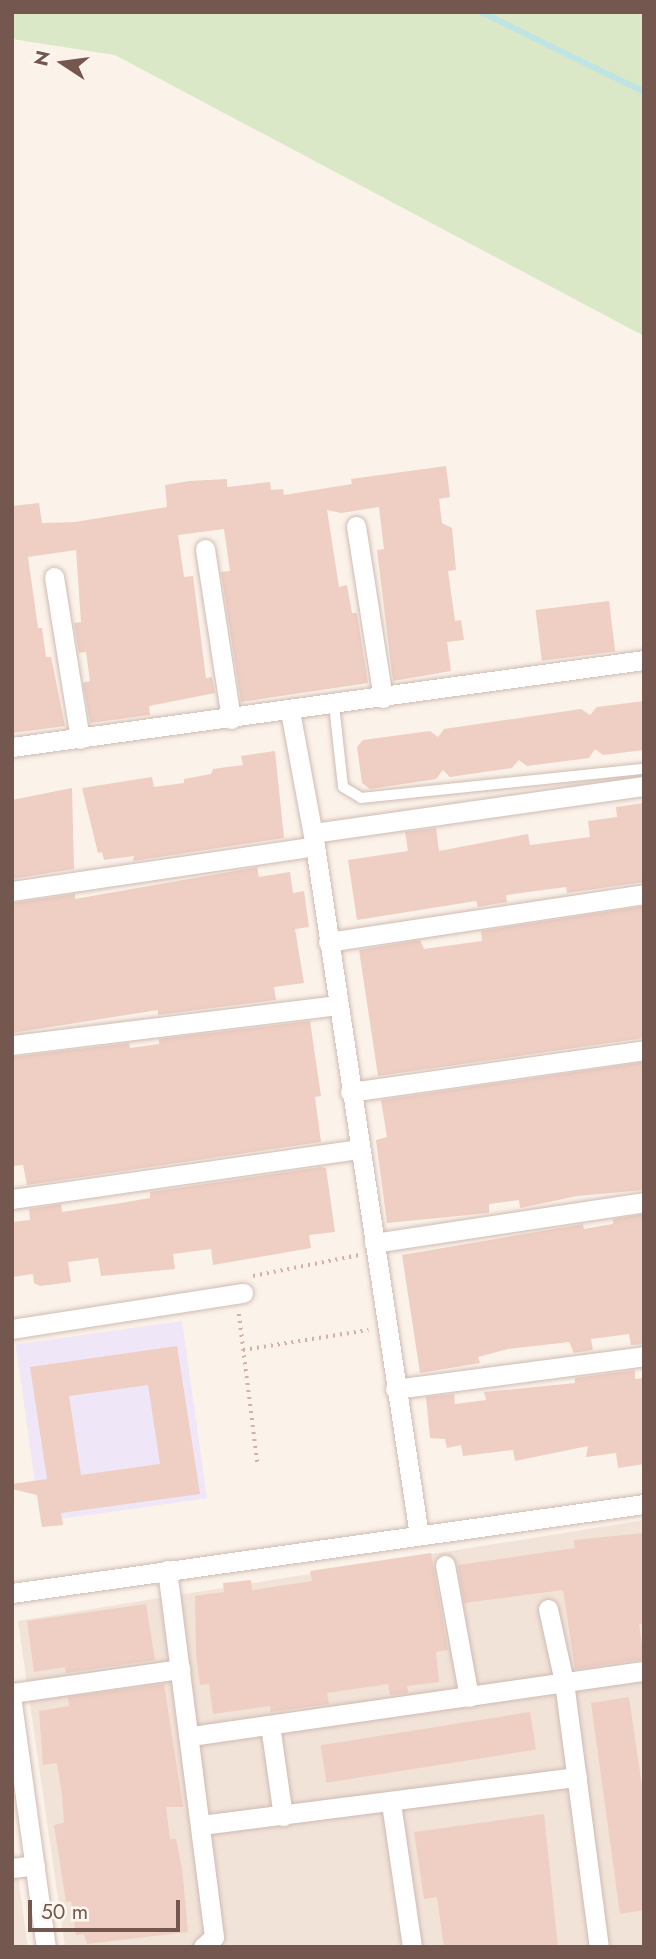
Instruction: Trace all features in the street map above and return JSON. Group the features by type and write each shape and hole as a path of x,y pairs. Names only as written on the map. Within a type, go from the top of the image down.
{"street":[{"path":"356,526 383,698"},
{"path":"205,550 231,719"},
{"path":"54,577 80,739"},
{"path":"12,747 334,705 644,660"},
{"path":"290,711 314,840 419,1535"},
{"path":"12,891 644,786"},
{"path":"328,942 644,894"},
{"path":"12,1045 337,1005"},
{"path":"350,1092 644,1050"},
{"path":"12,1199 360,1149"},
{"path":"374,1247 644,1202"},
{"path":"12,1329 243,1293"},
{"path":"395,1389 644,1356"},
{"path":"12,1593 644,1504"},
{"path":"446,1565 470,1697"},
{"path":"167,1570 191,1737 214,1937 202,1947"},
{"path":"548,1609 564,1682 599,1947"},
{"path":"12,1693 180,1669"},
{"path":"191,1737 564,1682 643,1677"},
{"path":"12,1703 18,1783 35,1865 46,1947"},
{"path":"271,1725 283,1816"},
{"path":"201,1825 391,1803 577,1777"},
{"path":"391,1803 412,1947"},
{"path":"12,1868 35,1865"}],"lane":[{"path":"334,705 344,787 361,798 644,769"}],"path":[{"path":"243,1293 256,1273 374,1247"},
{"path":"231,1311 238,1309 258,1466"},
{"path":"243,1350 386,1327"}],"shaded area":[{"path":"182,1321 207,1498 41,1522 16,1344"},
{"path":"644,1520 644,1947 65,1947 18,1621"},
{"path":"12,1834 28,1947 12,1947"}],"green space":[{"path":"12,12 644,12 644,336 115,55 12,39"}],"building":[{"path":"446,466 450,497 439,499 442,523 452,528 456,570 448,571 455,621 461,620 464,640 447,642 451,671 393,681 377,550 384,549 379,507 341,513 327,510 339,587 347,585 352,613 357,613 368,683 241,702 221,572 230,571 224,529 178,535 184,577 193,576 206,678 212,677 215,693 149,706 150,715 90,723 83,683 90,681 86,652 79,653 74,623 81,622 76,550 28,557 38,628 42,628 46,657 51,657 65,726 12,733 12,506 39,503 42,523 75,522 167,507 165,485 189,481 227,479 227,487 270,482 271,490 283,489 284,495 352,484 351,479"},
{"path":"609,601 615,652 542,661 536,610"},
{"path":"644,701 644,750 603,755 595,749 589,758 527,766 519,760 512,768 450,777 443,770 436,779 370,789 362,783 357,747 363,740 430,731 438,737 444,729 581,709 590,715 597,707"},
{"path":"275,751 284,838 133,861 134,856 104,860 102,852 98,853 82,788 152,777 154,787 184,783 184,779 211,774 213,769 243,765 241,756"},
{"path":"72,788 74,869 12,879 12,800"},
{"path":"644,803 644,882 567,893 566,887 506,895 507,902 478,907 476,901 357,920 348,860 408,851 405,832 436,828 439,851 528,834 530,845 590,837 588,821 617,817 616,807"},
{"path":"257,867 259,877 290,872 293,893 304,891 309,927 295,929 304,983 274,987 276,1000 158,1015 158,1010 12,1033 12,903 75,894 75,899"},
{"path":"644,906 644,1038 378,1076 359,950 420,940 424,949 482,941 481,931"},
{"path":"310,1021 321,1096 315,1097 321,1142 27,1185 23,1165 12,1166 12,1057 129,1043 130,1048 159,1044 159,1039"},
{"path":"644,1062 644,1190 577,1196 520,1208 519,1200 489,1204 489,1213 387,1223 376,1140 387,1137 381,1100"},
{"path":"326,1168 335,1232 309,1235 311,1248 213,1265 211,1249 173,1254 175,1269 101,1276 98,1258 68,1262 71,1282 40,1286 34,1283 33,1274 12,1277 12,1222 30,1220 29,1209 61,1204 62,1212 150,1198 150,1192"},
{"path":"644,1214 644,1344 631,1345 629,1334 591,1339 593,1350 574,1353 569,1342 508,1349 478,1357 480,1363 420,1373 402,1255 583,1224 584,1229 613,1224 613,1219"},
{"path":"177,1346 200,1494 61,1513 63,1525 42,1527 37,1495 12,1489 12,1484 47,1479 30,1367","holes":["148,1385 160,1464 81,1475 69,1396"]},
{"path":"635,1370 635,1379 644,1378 644,1464 618,1468 616,1453 586,1457 588,1446 515,1461 513,1450 463,1456 461,1445 447,1448 445,1439 430,1438 426,1397 454,1394 455,1404 486,1400 484,1392 575,1383 575,1378"},
{"path":"644,1533 644,1624 639,1624 644,1659 575,1669 563,1590 464,1603 458,1565 575,1548 574,1540"},
{"path":"431,1553 448,1650 436,1652 439,1682 407,1686 408,1693 390,1695 388,1684 327,1693 329,1704 271,1712 270,1706 213,1714 209,1684 200,1685 196,1655 195,1596 224,1592 223,1583 251,1580 252,1590 312,1581 310,1571"},
{"path":"146,1604 155,1660 66,1673 65,1667 34,1672 27,1621"},
{"path":"164,1684 183,1807 166,1807 170,1839 176,1839 182,1868 188,1932 87,1944 84,1934 76,1935 71,1901 66,1902 54,1825 64,1823 62,1796 57,1763 43,1765 39,1711 69,1706 68,1697"},
{"path":"629,1697 644,1800 644,1910 620,1914 591,1703"},
{"path":"530,1712 536,1750 327,1783 321,1745"},
{"path":"544,1814 558,1947 444,1947 437,1897 424,1899 414,1832"}],"waterway":[{"path":"481,12 644,92"}]}
